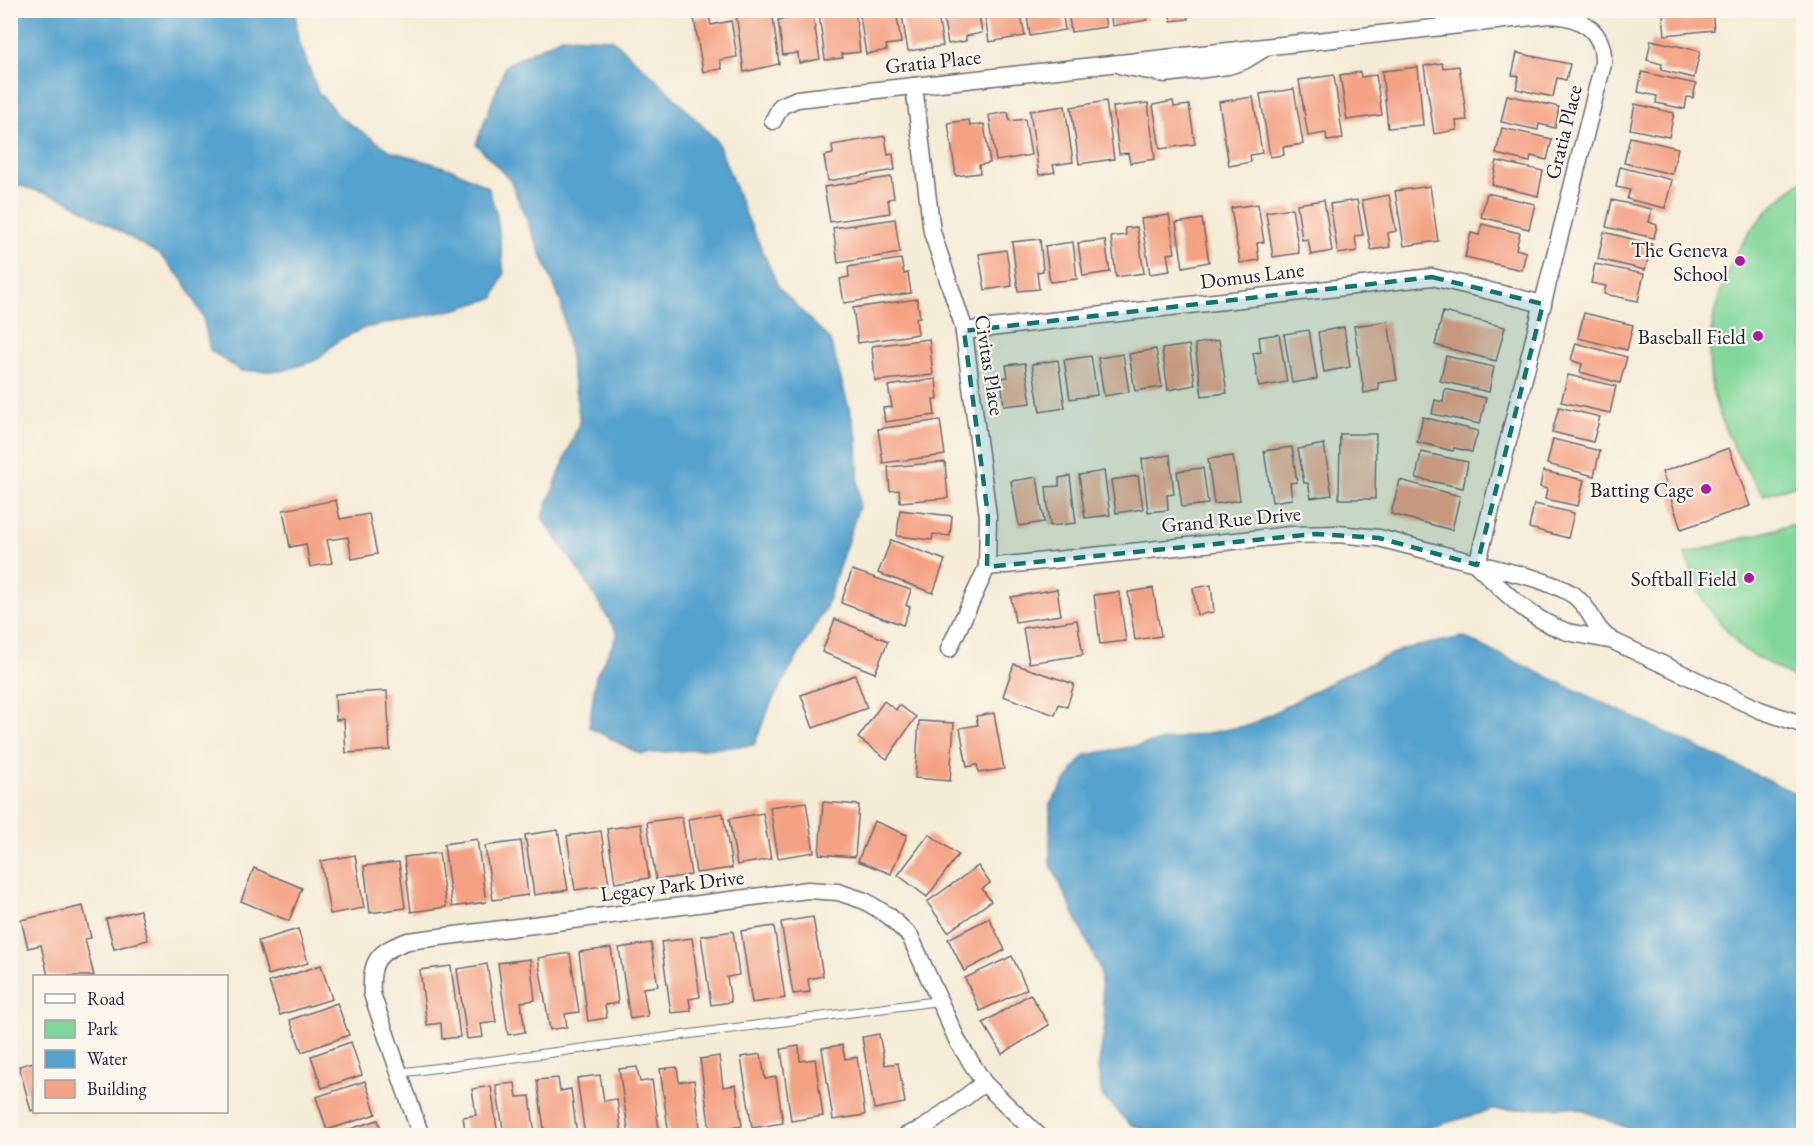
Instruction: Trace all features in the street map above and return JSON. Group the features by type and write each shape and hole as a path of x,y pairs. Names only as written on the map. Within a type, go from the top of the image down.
{"street":[{"name":"Gratia Place","path":"773,121 781,106 797,99 1550,15 1585,23 1593,30 1602,51 1603,64 1477,565"},
{"name":"Civitas Place","path":"914,86 932,232 964,331 988,516 987,567 949,649"},
{"name":"Domus Lane","path":"964,331 1432,277 1543,304"},
{"name":"Grand Rue Drive","path":"987,567 1315,534 1379,538 1537,579 1571,594 1587,609 1603,635 1613,641 1760,710 1803,725"},
{"name":"Grand Rue Drive","path":"1477,565 1517,603 1544,621 1568,632 1613,641"},
{"name":"Legacy Park Drive","path":"421,1136 372,994 371,974 377,959 390,948 408,941 808,890 838,892 865,901 889,916 910,936 958,1042 984,1083 1040,1136"},
{"path":"905,1136 924,1128 984,1083"}],"lane":[{"path":"399,1073 938,1001"}],"highlighted area":[{"path":"1432,277 1543,304 1477,565 1379,538 1315,534 987,567 988,516 964,331"}],"green space":[{"name":"Baseball Field","path":"1803,180 1803,483 1763,495 1734,448 1718,411 1710,375 1712,329 1723,283 1743,242 1767,212"},
{"name":"Softball Field","path":"1804,522 1803,681 1741,648 1703,601 1685,554"}],"water":[{"path":"10,11 295,11 299,41 318,92 342,119 391,151 454,170 488,187 497,216 504,273 494,298 457,309 364,328 339,340 316,360 283,371 241,371 210,350 203,317 184,281 160,255 67,200 11,183"},
{"path":"562,37 612,39 660,83 717,141 744,210 779,288 830,340 857,437 859,506 826,607 771,703 754,745 640,754 589,727 596,676 618,634 582,575 542,518 580,421 561,302 510,180 476,144 506,65"},
{"path":"1463,637 1803,797 1803,1135 1645,1135 1574,1107 1492,1110 1403,1135 1158,1135 1130,1124 1102,1096 1098,1069 1105,1025 1100,969 1050,863 1050,804 1076,766 1086,755 1251,725 1346,674 1403,649"}],"building":[{"path":"772,10 779,64 744,72 736,13"},
{"path":"800,10 812,10 820,59 799,63 798,53 783,55 778,20 801,17"},
{"path":"831,10 855,10 860,52 842,54 843,58 825,60 819,14 831,12"},
{"path":"859,10 896,10 901,43 886,45 887,50 866,54"},
{"path":"901,10 937,10 943,46 908,51"},
{"path":"942,10 978,10 982,33 966,36 966,41 948,44"},
{"path":"984,10 1020,10 1025,36 989,42"},
{"path":"1026,10 1062,10 1065,30 1030,36"},
{"path":"1068,10 1103,10 1106,27 1071,32"},
{"path":"1110,10 1145,10 1147,20 1112,26"},
{"path":"1169,10 1187,10 1188,19 1171,21"},
{"path":"1672,10 1712,10 1714,30 1665,35 1663,15 1673,14"},
{"path":"709,16 711,25 731,21 737,57 720,60 722,69 703,72 694,18"},
{"path":"1651,40 1700,51 1694,78 1661,70 1662,64 1647,60"},
{"path":"1517,53 1570,64 1566,80 1557,78 1553,97 1516,89 1519,76 1512,75"},
{"path":"1442,63 1443,68 1459,66 1467,120 1456,121 1457,130 1434,134 1424,66"},
{"path":"1418,67 1423,125 1388,128 1382,71"},
{"path":"1360,72 1361,77 1376,75 1382,115 1347,120 1340,75"},
{"path":"1642,72 1696,84 1693,98 1687,97 1685,109 1656,103 1657,96 1638,92"},
{"path":"1334,75 1343,139 1327,141 1326,133 1308,136 1299,80"},
{"path":"1294,89 1303,144 1283,147 1284,155 1270,157 1260,94"},
{"path":"1507,95 1559,107 1555,128 1539,124 1538,130 1501,122"},
{"path":"1253,97 1262,153 1250,155 1251,162 1229,166 1219,102"},
{"path":"1106,101 1114,159 1079,164 1071,107"},
{"path":"1173,101 1174,107 1189,105 1195,144 1160,149 1153,105"},
{"path":"1148,103 1155,159 1130,163 1128,153 1119,154 1113,107"},
{"path":"1635,104 1674,113 1669,137 1630,129"},
{"path":"1065,106 1073,162 1053,165 1055,172 1039,175 1030,111"},
{"path":"1008,112 1010,121 1025,119 1031,155 996,161 989,115"},
{"path":"969,120 970,126 984,124 990,163 979,165 980,173 956,176 948,123"},
{"path":"1502,128 1552,139 1547,160 1531,156 1530,162 1496,154"},
{"path":"885,136 888,155 893,154 895,170 828,181 824,156 833,154 832,145"},
{"path":"1630,137 1678,148 1672,174 1624,163"},
{"path":"1497,161 1543,171 1538,196 1492,185"},
{"path":"1620,167 1672,180 1665,208 1627,199 1630,190 1616,187"},
{"path":"891,177 894,198 888,199 890,213 830,222 824,187"},
{"path":"1430,186 1438,241 1404,246 1395,191"},
{"path":"1487,193 1535,204 1529,229 1481,217"},
{"path":"1389,195 1396,231 1388,233 1390,247 1371,250 1362,200"},
{"path":"1324,200 1332,251 1311,255 1308,239 1302,240 1297,204"},
{"path":"1357,200 1363,235 1355,236 1357,251 1338,254 1330,204"},
{"path":"1612,200 1652,209 1649,222 1657,225 1654,238 1606,227"},
{"path":"1258,204 1264,242 1257,243 1259,260 1240,263 1231,208"},
{"path":"1292,208 1299,253 1273,257 1266,212"},
{"path":"1169,215 1175,253 1167,254 1170,271 1150,274 1141,219"},
{"path":"895,219 900,253 838,263 833,228"},
{"path":"1202,219 1209,262 1183,267 1176,223"},
{"path":"1482,224 1520,233 1516,249 1526,252 1522,270 1465,257 1471,233 1479,235"},
{"path":"1137,227 1144,273 1116,277 1111,237 1126,235 1125,228"},
{"path":"1604,232 1652,244 1645,270 1598,259"},
{"path":"1040,239 1043,271 1037,272 1039,289 1018,291 1012,242"},
{"path":"1105,240 1110,272 1083,276 1078,243"},
{"path":"1073,242 1077,279 1050,282 1045,246"},
{"path":"1006,250 1012,286 985,290 979,254"},
{"path":"901,259 904,274 908,273 911,293 844,303 840,279 849,277 848,267"},
{"path":"1595,264 1644,274 1638,301 1604,294 1606,286 1591,283"},
{"path":"917,299 920,317 916,318 918,334 858,343 853,308"},
{"path":"1443,312 1505,327 1496,361 1435,345"},
{"path":"1584,313 1633,325 1627,350 1578,338"},
{"path":"1388,321 1397,380 1378,383 1379,390 1364,393 1354,326"},
{"path":"1344,327 1350,367 1324,372 1318,332"},
{"path":"1309,330 1317,379 1292,383 1284,334"},
{"path":"1279,334 1287,382 1259,387 1253,353 1261,352 1259,337"},
{"path":"929,339 933,375 875,381 872,346"},
{"path":"1219,340 1227,393 1202,396 1195,344"},
{"path":"1576,343 1627,357 1620,383 1580,372 1582,364 1571,360"},
{"path":"1189,345 1195,385 1168,390 1162,349"},
{"path":"1156,349 1162,387 1135,391 1129,354"},
{"path":"1123,354 1129,392 1104,396 1098,358"},
{"path":"1091,356 1097,395 1070,399 1064,360"},
{"path":"1446,356 1494,367 1489,392 1440,381"},
{"path":"1058,360 1065,408 1040,412 1032,364"},
{"path":"1025,363 1031,403 1004,406 1001,378 1008,377 1006,365"},
{"path":"1568,375 1616,386 1610,413 1561,402"},
{"path":"936,379 938,399 933,399 935,415 885,422 883,408 892,407 888,386"},
{"path":"1445,389 1486,398 1480,424 1432,414 1435,400 1443,402"},
{"path":"1559,407 1600,417 1593,442 1552,432"},
{"path":"1423,417 1478,431 1472,452 1454,448 1453,451 1417,442"},
{"path":"940,420 945,455 883,463 878,429"},
{"path":"1340,434 1376,434 1375,499 1339,499"},
{"path":"1553,439 1600,451 1594,476 1547,464"},
{"path":"1324,444 1332,495 1311,498 1308,483 1304,483 1298,449"},
{"path":"1292,447 1297,482 1290,483 1292,499 1272,502 1264,451"},
{"name":"Batting Cage","path":"1729,448 1750,506 1681,529 1662,472"},
{"path":"1421,452 1468,462 1463,488 1416,478"},
{"path":"1170,455 1174,494 1167,495 1168,510 1148,512 1142,459"},
{"path":"1233,456 1240,500 1214,504 1208,459"},
{"path":"945,462 948,498 900,502 899,490 890,491 888,467"},
{"path":"1203,468 1208,504 1182,507 1177,471"},
{"path":"1104,471 1110,515 1085,518 1079,475"},
{"path":"1543,471 1584,480 1578,506 1545,499 1547,489 1540,487"},
{"path":"1070,476 1076,523 1050,526 1046,487 1059,486 1059,478"},
{"path":"1138,476 1143,509 1116,513 1111,480"},
{"path":"1037,477 1044,522 1019,526 1011,481"},
{"path":"1400,480 1460,496 1452,530 1391,514"},
{"path":"336,500 340,519 369,514 377,554 352,559 348,537 327,540 332,563 310,567 306,544 290,547 283,510"},
{"path":"1534,504 1574,513 1568,538 1529,528"},
{"path":"900,510 952,516 950,536 933,534 932,540 897,536"},
{"path":"891,540 945,560 933,593 878,573"},
{"path":"852,570 911,590 906,605 910,607 903,625 841,603"},
{"path":"1211,585 1214,612 1197,615 1193,588"},
{"path":"1153,588 1161,636 1135,640 1128,592"},
{"path":"1057,589 1061,615 1015,622 1011,597"},
{"path":"1119,592 1126,641 1100,644 1094,595"},
{"path":"835,619 888,641 875,673 822,652"},
{"path":"1077,620 1083,655 1029,663 1023,628"},
{"path":"1014,664 1074,684 1067,707 1059,704 1055,715 1003,696"},
{"path":"855,675 867,708 813,728 801,695"},
{"path":"387,691 390,750 346,753 344,719 336,720 335,694"},
{"path":"884,701 896,710 899,705 916,717 887,759 858,738"},
{"path":"994,713 1004,769 979,773 977,765 967,767 960,728 978,725 976,716"},
{"path":"919,721 954,723 950,781 915,778"},
{"path":"806,802 814,852 778,858 770,807"},
{"path":"823,802 859,805 855,857 819,854"},
{"path":"723,813 732,868 696,873 688,819"},
{"path":"763,813 771,859 737,865 729,819"},
{"path":"682,817 691,875 656,880 647,822"},
{"path":"874,821 907,835 891,874 858,861"},
{"path":"641,824 649,878 615,883 607,829"},
{"path":"558,830 568,890 534,895 525,835"},
{"path":"601,831 609,885 575,890 567,836"},
{"path":"929,834 958,855 927,897 898,875"},
{"path":"477,839 486,902 452,907 444,844"},
{"path":"521,841 528,895 493,900 485,846"},
{"path":"439,853 446,907 411,912 404,857"},
{"path":"355,855 364,908 330,914 321,861"},
{"path":"399,862 405,908 370,913 364,866"},
{"path":"978,866 990,883 982,889 991,901 948,932 927,902"},
{"path":"254,868 302,888 289,921 241,901"},
{"path":"83,906 91,938 85,939 94,975 48,975 41,945 28,948 21,920"},
{"path":"140,910 148,940 114,949 106,919"},
{"path":"813,917 823,976 808,979 810,992 793,994 781,922"},
{"path":"989,918 1005,950 964,971 948,939"},
{"path":"774,926 785,998 752,1003 741,931"},
{"path":"298,929 308,963 268,975 258,941"},
{"path":"733,931 739,975 727,977 731,1002 711,1005 701,936"},
{"path":"692,938 700,997 689,999 691,1011 671,1013 661,942"},
{"path":"651,943 658,986 643,988 648,1016 630,1019 619,948"},
{"path":"611,948 618,1003 605,1005 607,1018 588,1021 579,952"},
{"path":"570,953 579,1012 565,1014 567,1027 550,1030 538,958"},
{"path":"1012,956 1027,989 980,1011 965,978"},
{"path":"530,959 535,1000 521,1002 525,1032 508,1035 498,963"},
{"path":"487,964 496,1022 481,1024 483,1037 467,1039 457,969"},
{"path":"321,965 332,999 280,1015 269,982"},
{"path":"451,966 460,1037 442,1039 441,1023 427,1025 420,970"},
{"path":"1030,994 1049,1025 1002,1054 983,1023"},
{"path":"337,1003 349,1035 302,1052 290,1020"},
{"path":"879,1034 885,1065 898,1063 905,1103 874,1109 862,1037"},
{"path":"351,1042 362,1075 322,1088 311,1056"},
{"path":"842,1045 845,1059 857,1057 865,1115 833,1120 822,1048"},
{"path":"799,1046 800,1061 815,1059 823,1116 791,1121 781,1049"},
{"path":"761,1054 765,1079 776,1077 783,1123 752,1128 741,1057"},
{"path":"719,1056 723,1087 736,1085 742,1126 710,1131 700,1059"},
{"path":"33,1062 33,1110 31,1111 19,1066"},
{"path":"637,1067 640,1082 652,1080 660,1136 629,1136 619,1069"},
{"path":"677,1067 679,1082 694,1080 701,1135 669,1136 660,1069"},
{"path":"600,1075 604,1101 617,1099 622,1136 585,1136 577,1078"},
{"path":"558,1078 560,1091 571,1089 577,1136 545,1136 537,1080"},
{"path":"365,1081 376,1114 327,1130 316,1097"},
{"path":"515,1083 517,1097 530,1096 535,1136 504,1136 496,1085"},
{"path":"491,1086 498,1136 466,1136 463,1117 476,1115 472,1089"},
{"path":"378,1120 383,1136 331,1136 331,1135"}],"place":[{"name":"The Geneva School","path":"1740,261"},
{"name":"Baseball Field","path":"1758,336"},
{"name":"Batting Cage","path":"1706,489"},
{"name":"Softball Field","path":"1749,578"}]}
